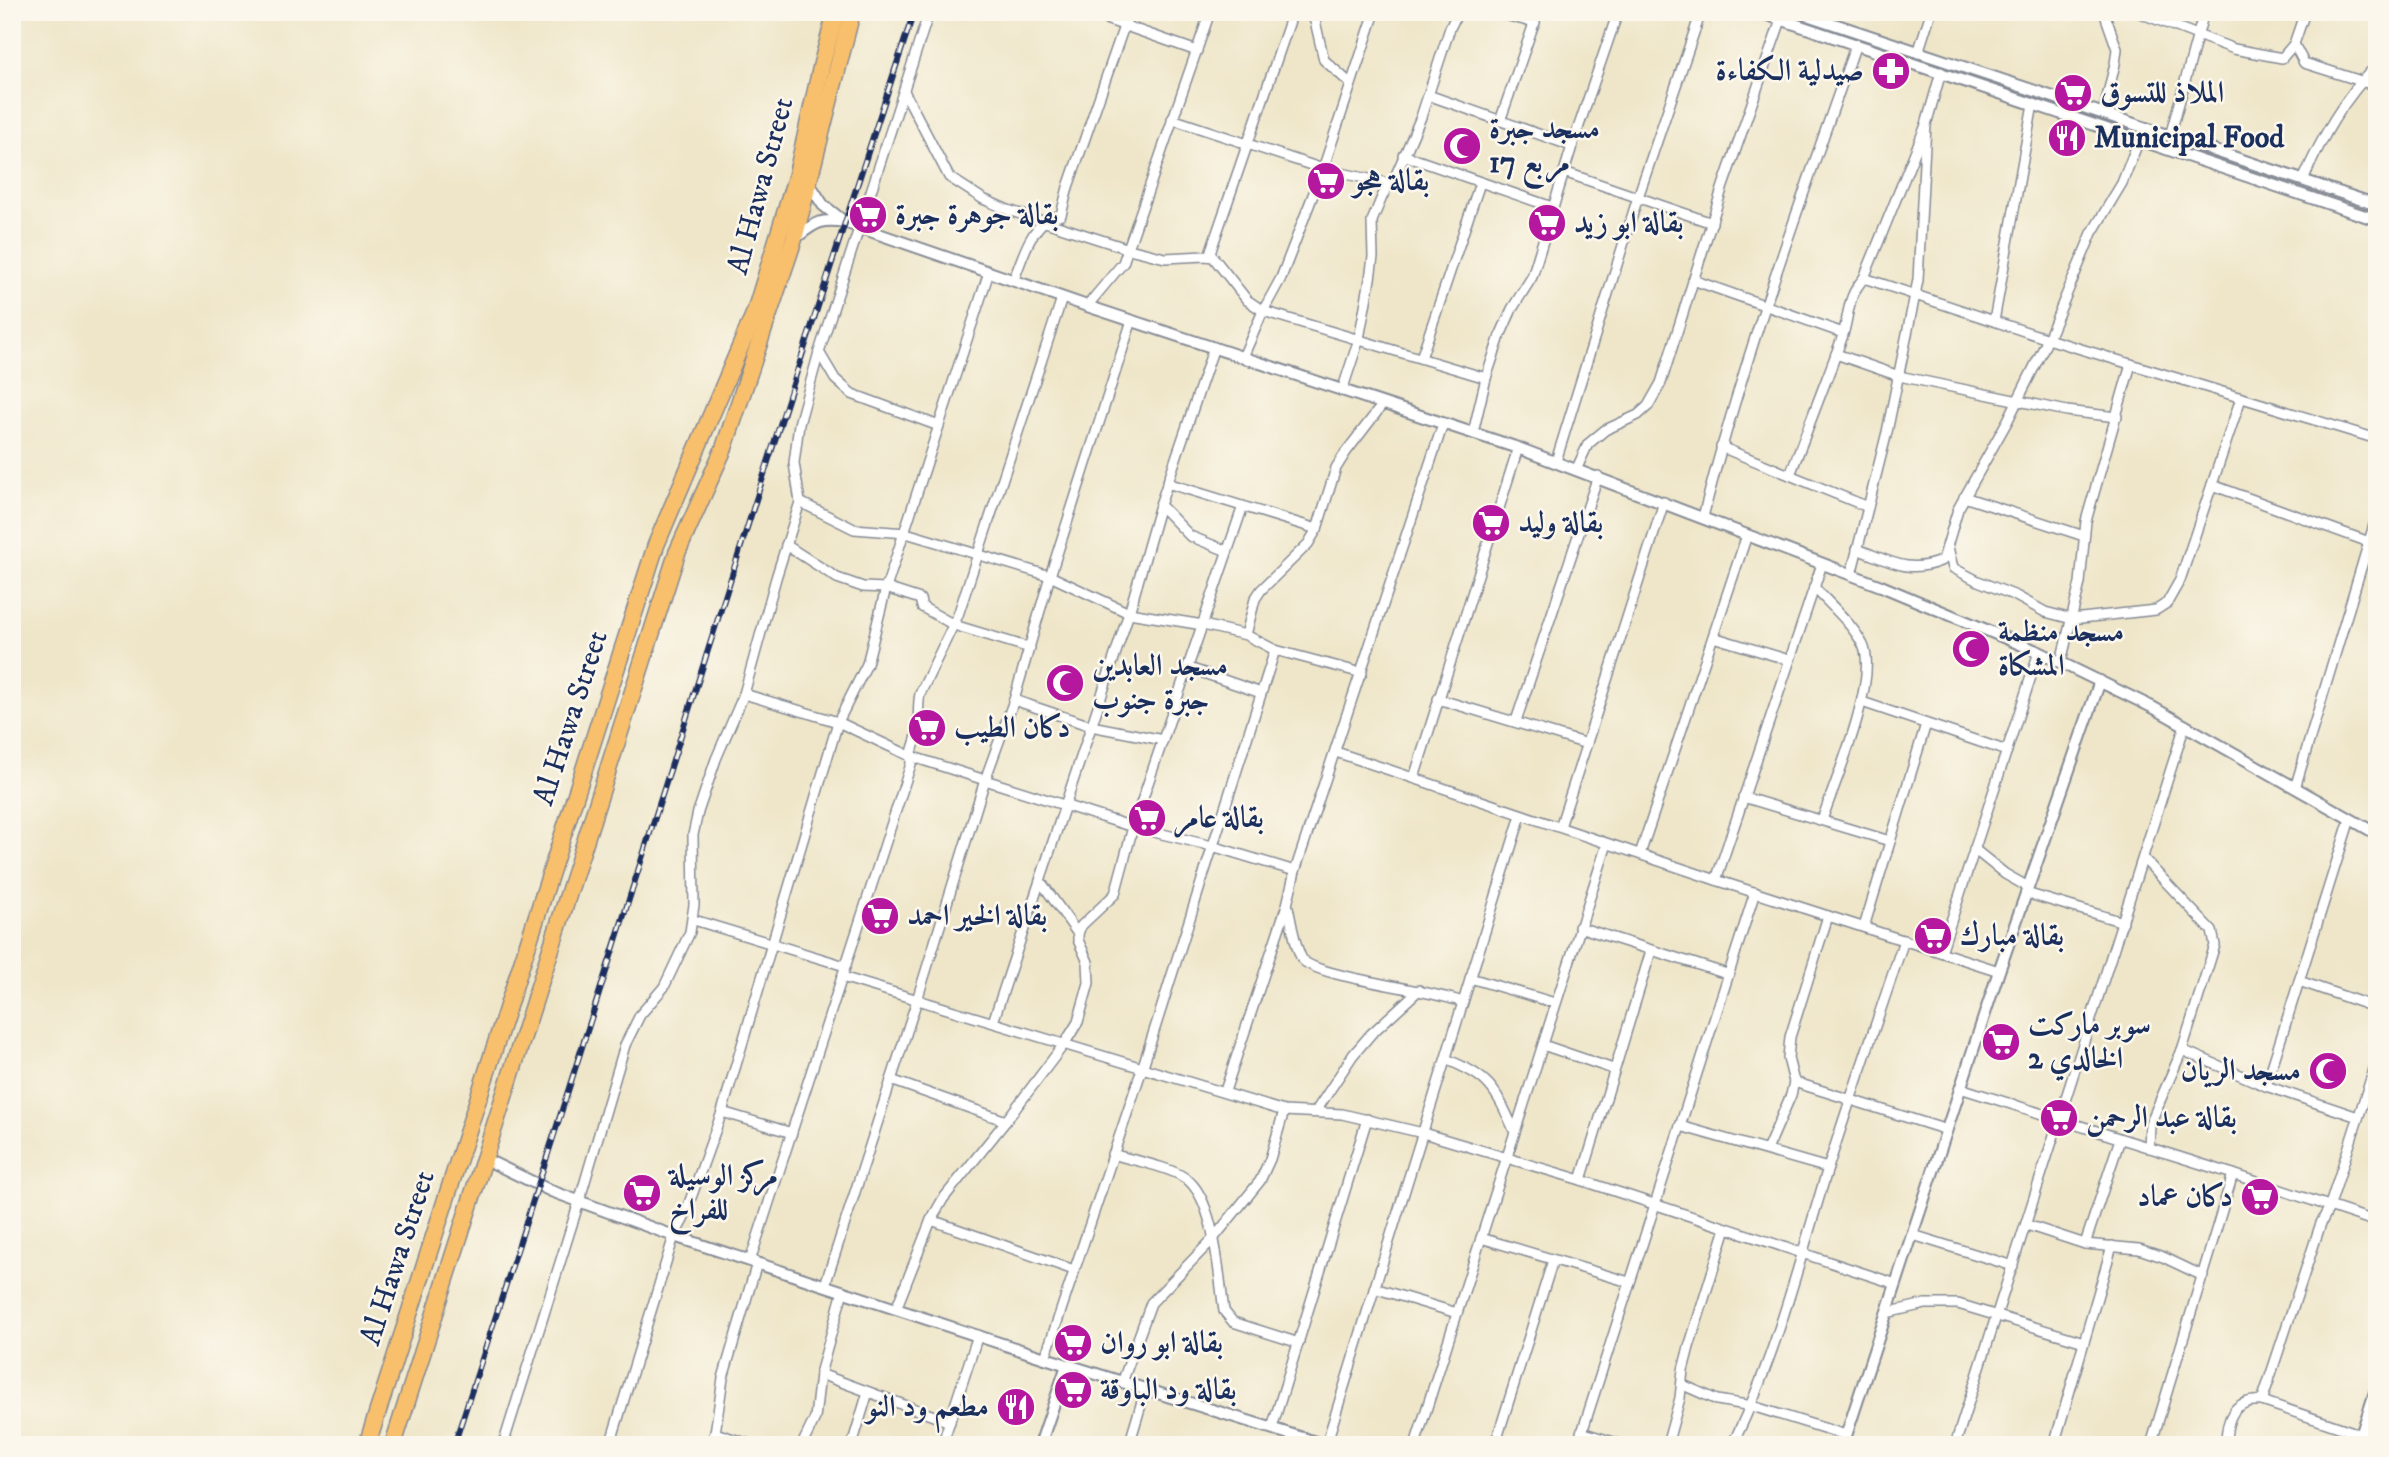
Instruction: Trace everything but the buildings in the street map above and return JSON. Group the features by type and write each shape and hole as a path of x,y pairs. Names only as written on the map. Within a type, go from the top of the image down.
{"highway":[{"name":"Al Hawa Street","path":"367,1445 656,545 755,312 797,174 836,12"},
{"name":"Al Hawa Street","path":"393,1445 677,553 724,448 794,239 852,12"}],"street":[{"path":"518,1445 504,1443 631,1029 664,987 679,959 694,920 692,846 698,812 716,759 744,694 800,502 794,445 819,352 929,12"},
{"path":"1086,12 1197,51"},
{"path":"1013,281 1027,248 1045,221 1061,215 1068,187 1129,12"},
{"path":"1087,306 1117,272 1129,249 1210,12"},
{"path":"1209,256 1293,12"},
{"path":"1309,12 1315,21 1324,60 1351,84"},
{"path":"1243,357 1263,311 1282,278 1323,169 1375,12"},
{"path":"1342,391 1359,339 1373,257 1372,221 1381,197 1392,184 1458,12"},
{"path":"1494,12 1535,23"},
{"path":"1500,121 1538,12"},
{"path":"1473,433 1486,378 1507,319 1531,277 1618,12"},
{"path":"1556,461 1638,197 1701,12"},
{"path":"1759,12 2377,219"},
{"path":"1798,12 2377,205"},
{"path":"1918,53 1931,12"},
{"path":"2103,114 2117,49 2104,12"},
{"path":"2137,12 2254,54 2282,58 2294,44 2305,12"},
{"path":"2170,136 2204,12"},
{"path":"1577,468 1584,450 1594,438 1639,415 1654,395 1666,368 1723,186 1781,20"},
{"path":"1703,517 1721,447 1765,306 1856,44"},
{"path":"2294,44 2304,63 2377,86"},
{"path":"2303,180 2328,129 2361,81 2377,65"},
{"path":"1790,475 1836,354 1850,299 1864,278 1926,125 1941,72"},
{"path":"904,91 949,177 994,205 1165,258 1209,256 1217,261 1247,300 1263,311 1486,378"},
{"path":"1428,95 1572,146"},
{"path":"1994,321 2034,104"},
{"path":"1172,119 1323,169 1392,184"},
{"path":"1851,575 1899,376 1915,296 1920,262 1926,125"},
{"path":"1857,550 1913,568 1943,560 1958,509 2048,339 2092,233 2122,183 2138,140"},
{"path":"1403,155 1552,208"},
{"path":"1564,172 1712,223"},
{"path":"809,183 823,205 844,222"},
{"path":"1421,358 1480,183"},
{"path":"794,239 818,221 828,219 844,222 1062,298 1577,468 1923,603 2039,652 2186,725 2377,834"},
{"path":"610,1445 674,1236 683,1220 722,1112 770,942 838,722 867,664 886,588 989,272"},
{"path":"1864,278 2048,339 2377,439"},
{"path":"1693,280 1843,333"},
{"path":"711,1445 723,1378 754,1262 792,1133 911,764 910,756 918,735 920,694 954,625 1062,298"},
{"path":"825,1285 985,780 1014,700 1050,576 1132,320"},
{"path":"993,1022 1129,613 1167,483 1214,347"},
{"path":"819,352 835,379 852,394 939,426"},
{"path":"1836,354 1899,376 2067,411 2117,417"},
{"path":"2060,663 2080,583 2084,536 2090,508 2131,364"},
{"path":"1947,545 1953,568 2017,596 2036,608 2072,619 2155,610 2167,603 2180,580 2241,398"},
{"path":"1246,635 1252,607 1261,590 1308,544 1317,529 1336,468 1383,404"},
{"path":"1225,1091 1443,424"},
{"path":"1721,447 1868,508"},
{"path":"1414,778 1518,448"},
{"path":"1516,721 1598,476"},
{"path":"1167,483 1317,529"},
{"path":"2212,485 2369,542"},
{"path":"1964,497 2084,536"},
{"path":"800,502 854,529 906,533 1050,576 1129,613 1246,635 1275,650 1362,673"},
{"path":"1560,827 1664,502"},
{"path":"1160,505 1190,536 1227,551"},
{"path":"897,1309 931,1220 943,1199 1006,1121 1065,1043 1078,1021 1090,971 1078,934 1081,926 1115,894 1133,827 1243,506"},
{"path":"2295,788 2377,515"},
{"path":"1640,854 1747,535"},
{"path":"786,545 837,578 863,587 886,588 920,599 922,607 954,625 1030,648"},
{"path":"1716,880 1822,564"},
{"path":"1814,587 1856,634 1864,647 1868,667 1862,702 1822,820"},
{"path":"1713,637 1789,660"},
{"path":"1045,1358 1143,1066 1275,650"},
{"path":"1941,952 2039,652"},
{"path":"1189,668 1261,693"},
{"path":"1683,1385 1717,1400 1752,1406 1844,1440 1998,971 2100,681"},
{"path":"744,694 838,722 910,756 1133,827 1212,846 1295,871"},
{"path":"1438,699 1587,744"},
{"path":"1014,700 1091,726 1163,740"},
{"path":"1862,702 2007,751"},
{"path":"1864,927 1926,724"},
{"path":"1955,1445 2186,725"},
{"path":"1336,752 1607,844 1998,971"},
{"path":"1743,797 1891,841"},
{"path":"485,1159 579,1202 674,1236 1045,1358 1272,1428 1297,1441 1326,1445 1521,815"},
{"path":"2266,1086 2350,819"},
{"path":"1415,1445 1607,844"},
{"path":"1974,849 2027,890 2123,922"},
{"path":"2144,859 2212,931 2215,945 2182,1050 2150,1124 2149,1148"},
{"path":"1041,882 1078,934"},
{"path":"1578,1445 1755,892"},
{"path":"1287,905 1300,952 1306,963 1343,976 1419,990 1462,1002"},
{"path":"1767,1150 1786,1109 1794,1082 1788,1058 1790,1037 1828,916"},
{"path":"694,920 845,966"},
{"path":"1579,927 1727,974"},
{"path":"1732,1445 1752,1406 1904,940"},
{"path":"1581,1180 1651,951"},
{"path":"842,977 1143,1066 1284,1111 1316,1111 1367,1119 1506,1156 1896,1284"},
{"path":"1470,978 1555,1003"},
{"path":"2299,981 2377,1008"},
{"path":"1316,1111 1353,1055 1419,990"},
{"path":"1543,1045 1613,1069"},
{"path":"2182,1050 2266,1086 2358,1117"},
{"path":"1446,1059 1470,1069 1488,1082 1497,1094 1514,1130"},
{"path":"2262,1401 2377,1060"},
{"path":"891,1080 1006,1121"},
{"path":"1794,1082 1947,1130"},
{"path":"1960,1088 2377,1222"},
{"path":"1123,1380 1151,1303 1213,1239 1260,1181 1270,1159 1284,1111"},
{"path":"722,1112 792,1133"},
{"path":"1272,1428 1367,1119"},
{"path":"1680,1126 1828,1168"},
{"path":"2085,1244 2120,1139"},
{"path":"1112,1154 1185,1177 1194,1186 1204,1202 1227,1317 1233,1322 1299,1343"},
{"path":"2151,1445 2234,1174"},
{"path":"931,1220 1074,1270"},
{"path":"2027,1225 2085,1244 2151,1253 2203,1276"},
{"path":"1667,1445 1683,1385 1683,1370 1689,1347 1726,1228"},
{"path":"1913,1235 2013,1266"},
{"path":"1480,1238 1629,1282"},
{"path":"2054,1445 2112,1246"},
{"path":"1495,1445 1553,1260"},
{"path":"1374,1288 1457,1313"},
{"path":"802,1445 815,1418 820,1374 843,1291"},
{"path":"1886,1313 1925,1304 1948,1303 1998,1314 2084,1342"},
{"path":"942,1445 978,1335"},
{"path":"1040,1445 1067,1364"},
{"path":"820,1374 950,1422"},
{"path":"2359,1441 2377,1387"},
{"path":"1129,1445 1146,1388"},
{"path":"852,1445 868,1392"},
{"path":"2226,1445 2226,1429 2231,1416 2239,1406 2251,1400 2262,1401 2359,1441 2377,1440"},
{"path":"1581,1432 1623,1445"},
{"path":"715,1433 752,1445"}],"railway":[{"path":"454,1445 914,12"}],"place":[{"name":"صيدلية الكفاءة","path":"1891,71"},
{"name":"الملاذ للتسوق","path":"2073,93"},
{"name":"Municipal Food","path":"2067,138"},
{"name":"مسجد جبرة مربع 17","path":"1462,146"},
{"name":"بقالة هجو","path":"1326,181"},
{"name":"بقالة جوهرة جبرة","path":"868,215"},
{"name":"بقالة ابو زيد","path":"1547,223"},
{"name":"بقالة وليد","path":"1491,523"},
{"name":"مسجد منظمة المشكاة","path":"1971,649"},
{"name":"مسجد العابدين جبرة جنوب","path":"1065,683"},
{"name":"دكان الطيب","path":"927,728"},
{"name":"بقالة عامر","path":"1147,818"},
{"name":"بقالة الخير احمد","path":"880,916"},
{"name":"بقالة مبارك","path":"1933,936"},
{"name":"سوبر ماركت الخالدي 2","path":"2001,1042"},
{"name":"مسجد الريان","path":"2328,1071"},
{"name":"بقالة عبد الرحمن","path":"2059,1118"},
{"name":"مركز الوسيلة للفراخ","path":"642,1193"},
{"name":"دكان عماد","path":"2260,1197"},
{"name":"بقالة ابو روان","path":"1073,1343"},
{"name":"بقالة ود الباوقة","path":"1073,1390"},
{"name":"مطعم ود النو","path":"1016,1407"}]}
